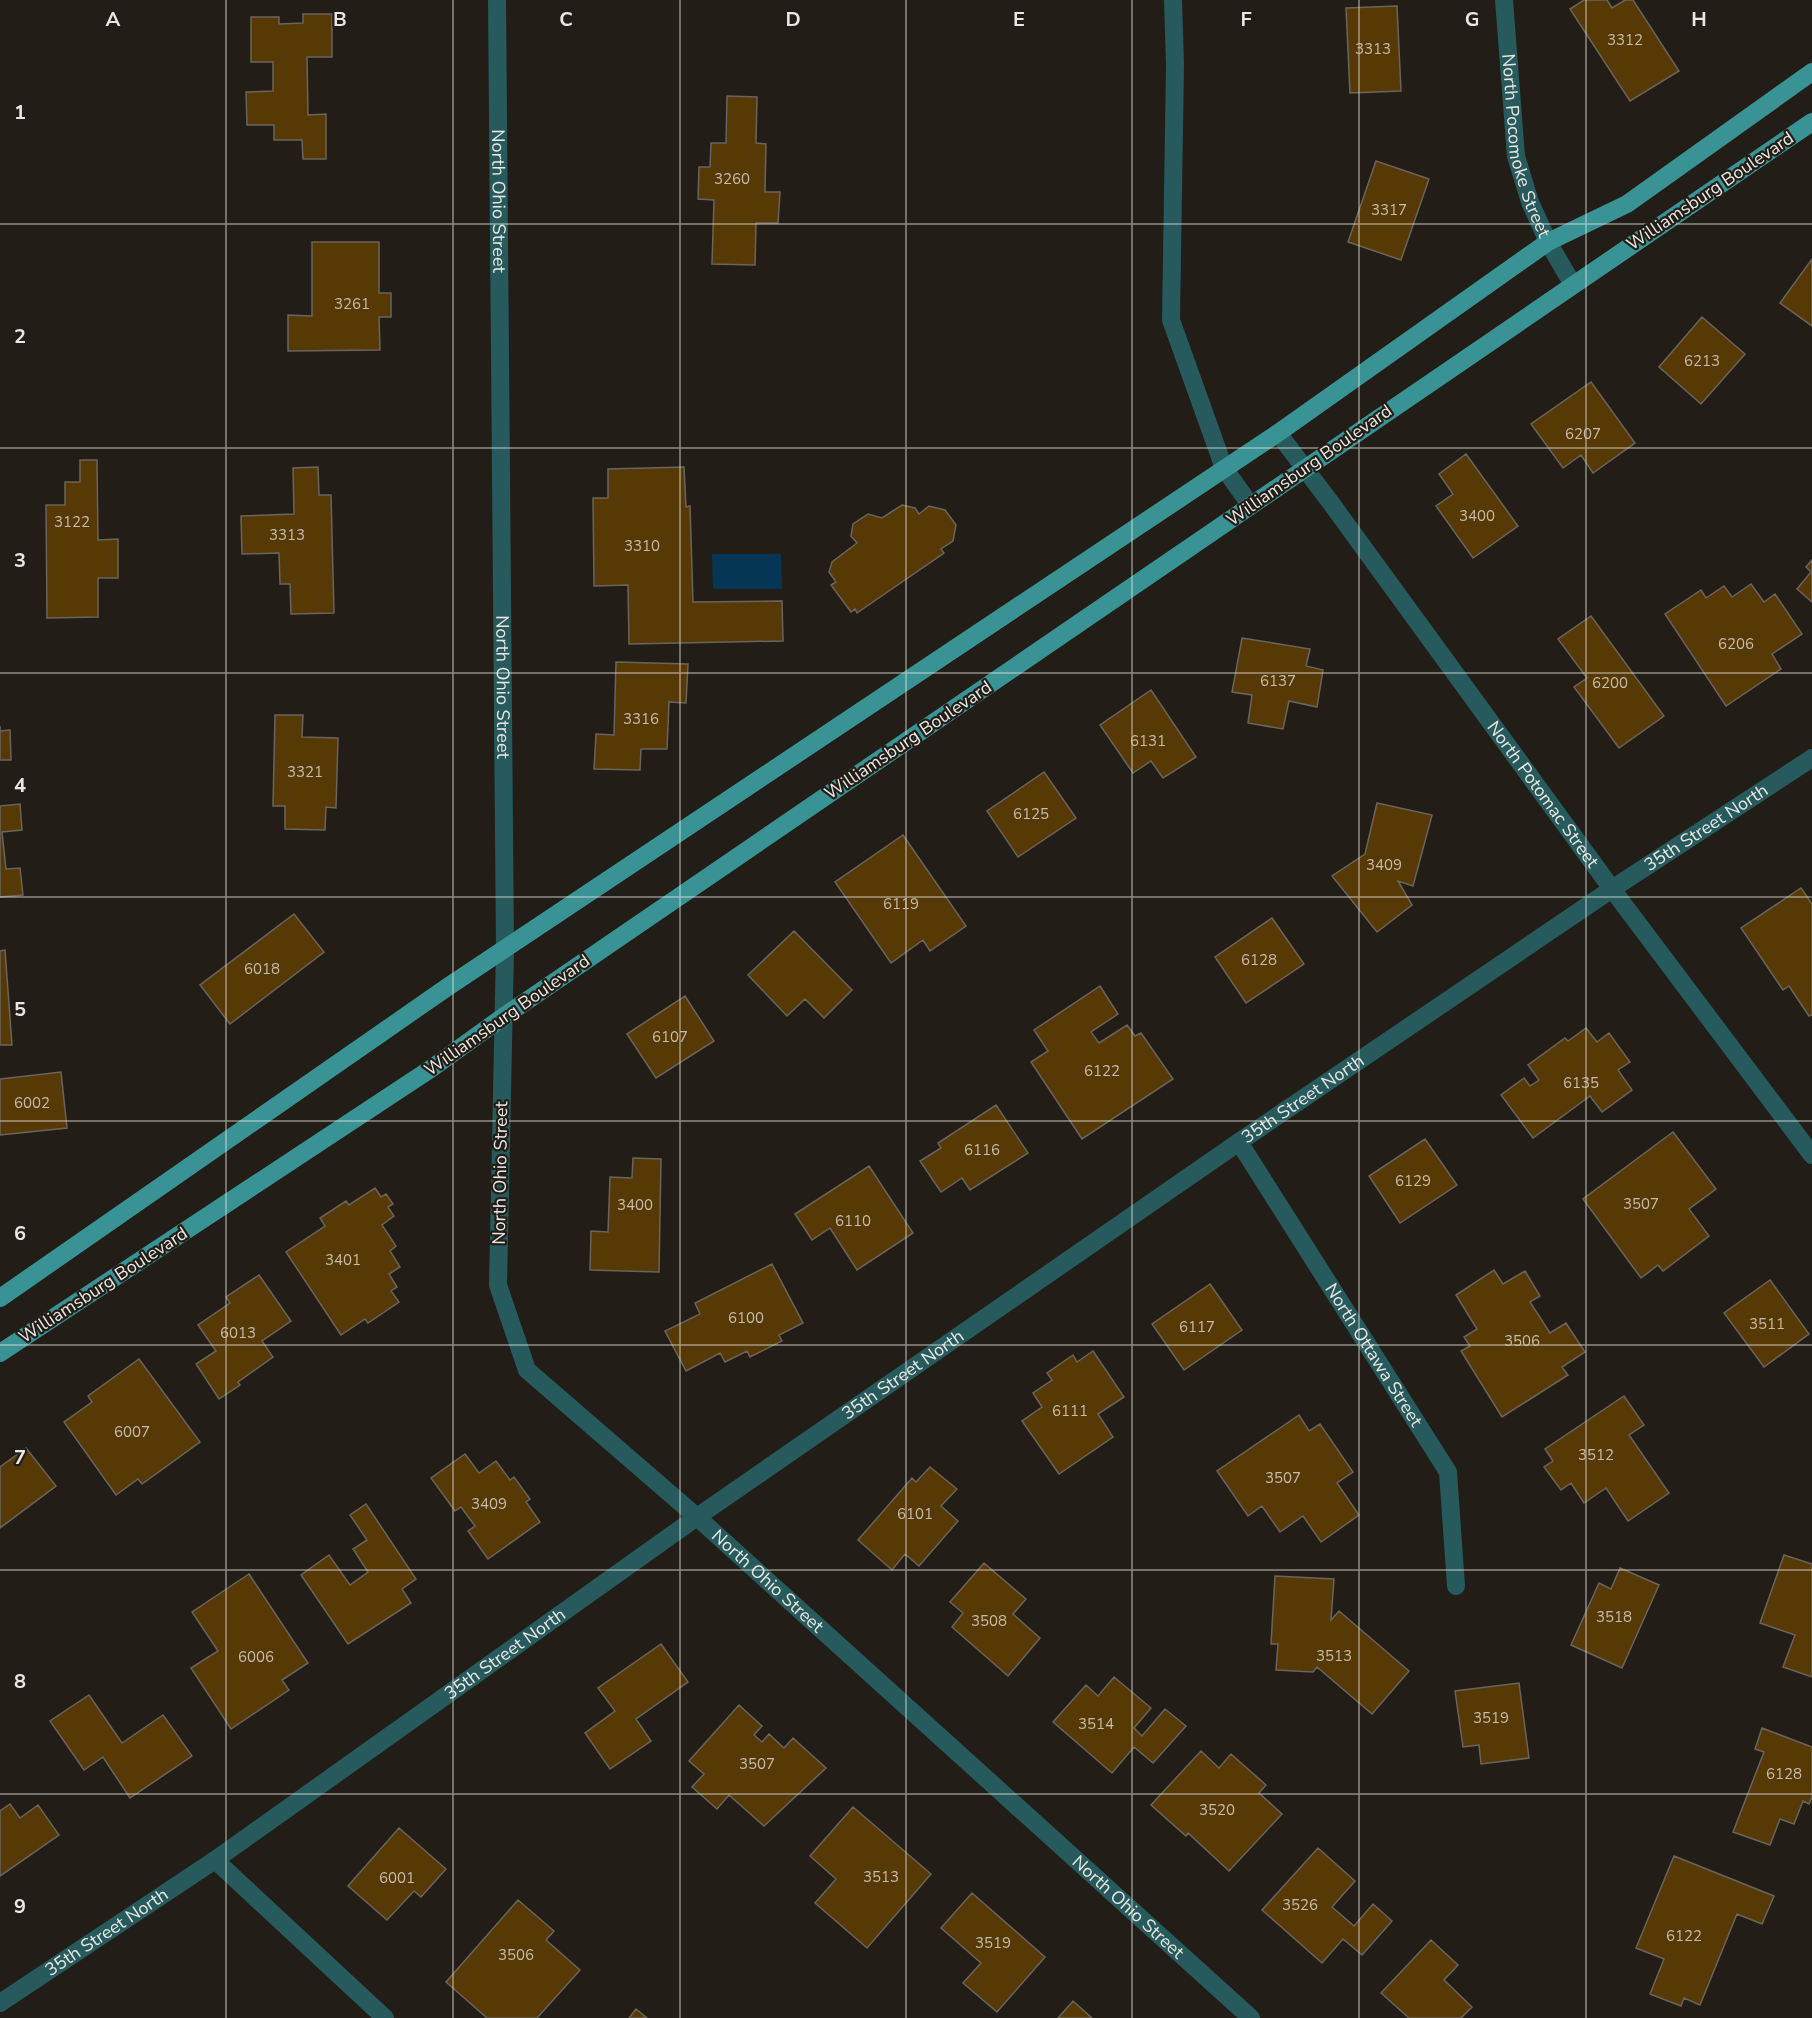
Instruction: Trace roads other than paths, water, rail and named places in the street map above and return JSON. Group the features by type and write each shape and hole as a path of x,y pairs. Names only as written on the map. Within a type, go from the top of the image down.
{"main road":[{"name":"Williamsburg Boulevard","path":"0,1298 449,986 1278,433 1548,242 1627,204 1812,72"},
{"name":"Williamsburg Boulevard","path":"0,1353 413,1081 1305,467 1812,122"}],"street":[{"name":"North Ohio Street","path":"496,0 505,950 498,1285 527,1370 697,1517 1251,2018"},
{"path":"1173,0 1175,65 1171,320 1224,468 1251,506"},
{"name":"North Pocomoke Street","path":"1504,0 1516,156 1526,192 1548,242 1573,285"},
{"name":"North Potomac Street","path":"1278,433 1612,889 1812,1155"},
{"name":"35th Street North","path":"0,2003 215,1860 697,1517 1239,1142 1612,889 1812,758"},
{"name":"North Ottawa Street","path":"1239,1142 1448,1472 1456,1586"},
{"path":"215,1860 385,2018"}],"water":[{"path":"712,554 781,554 782,589 713,589"}]}
